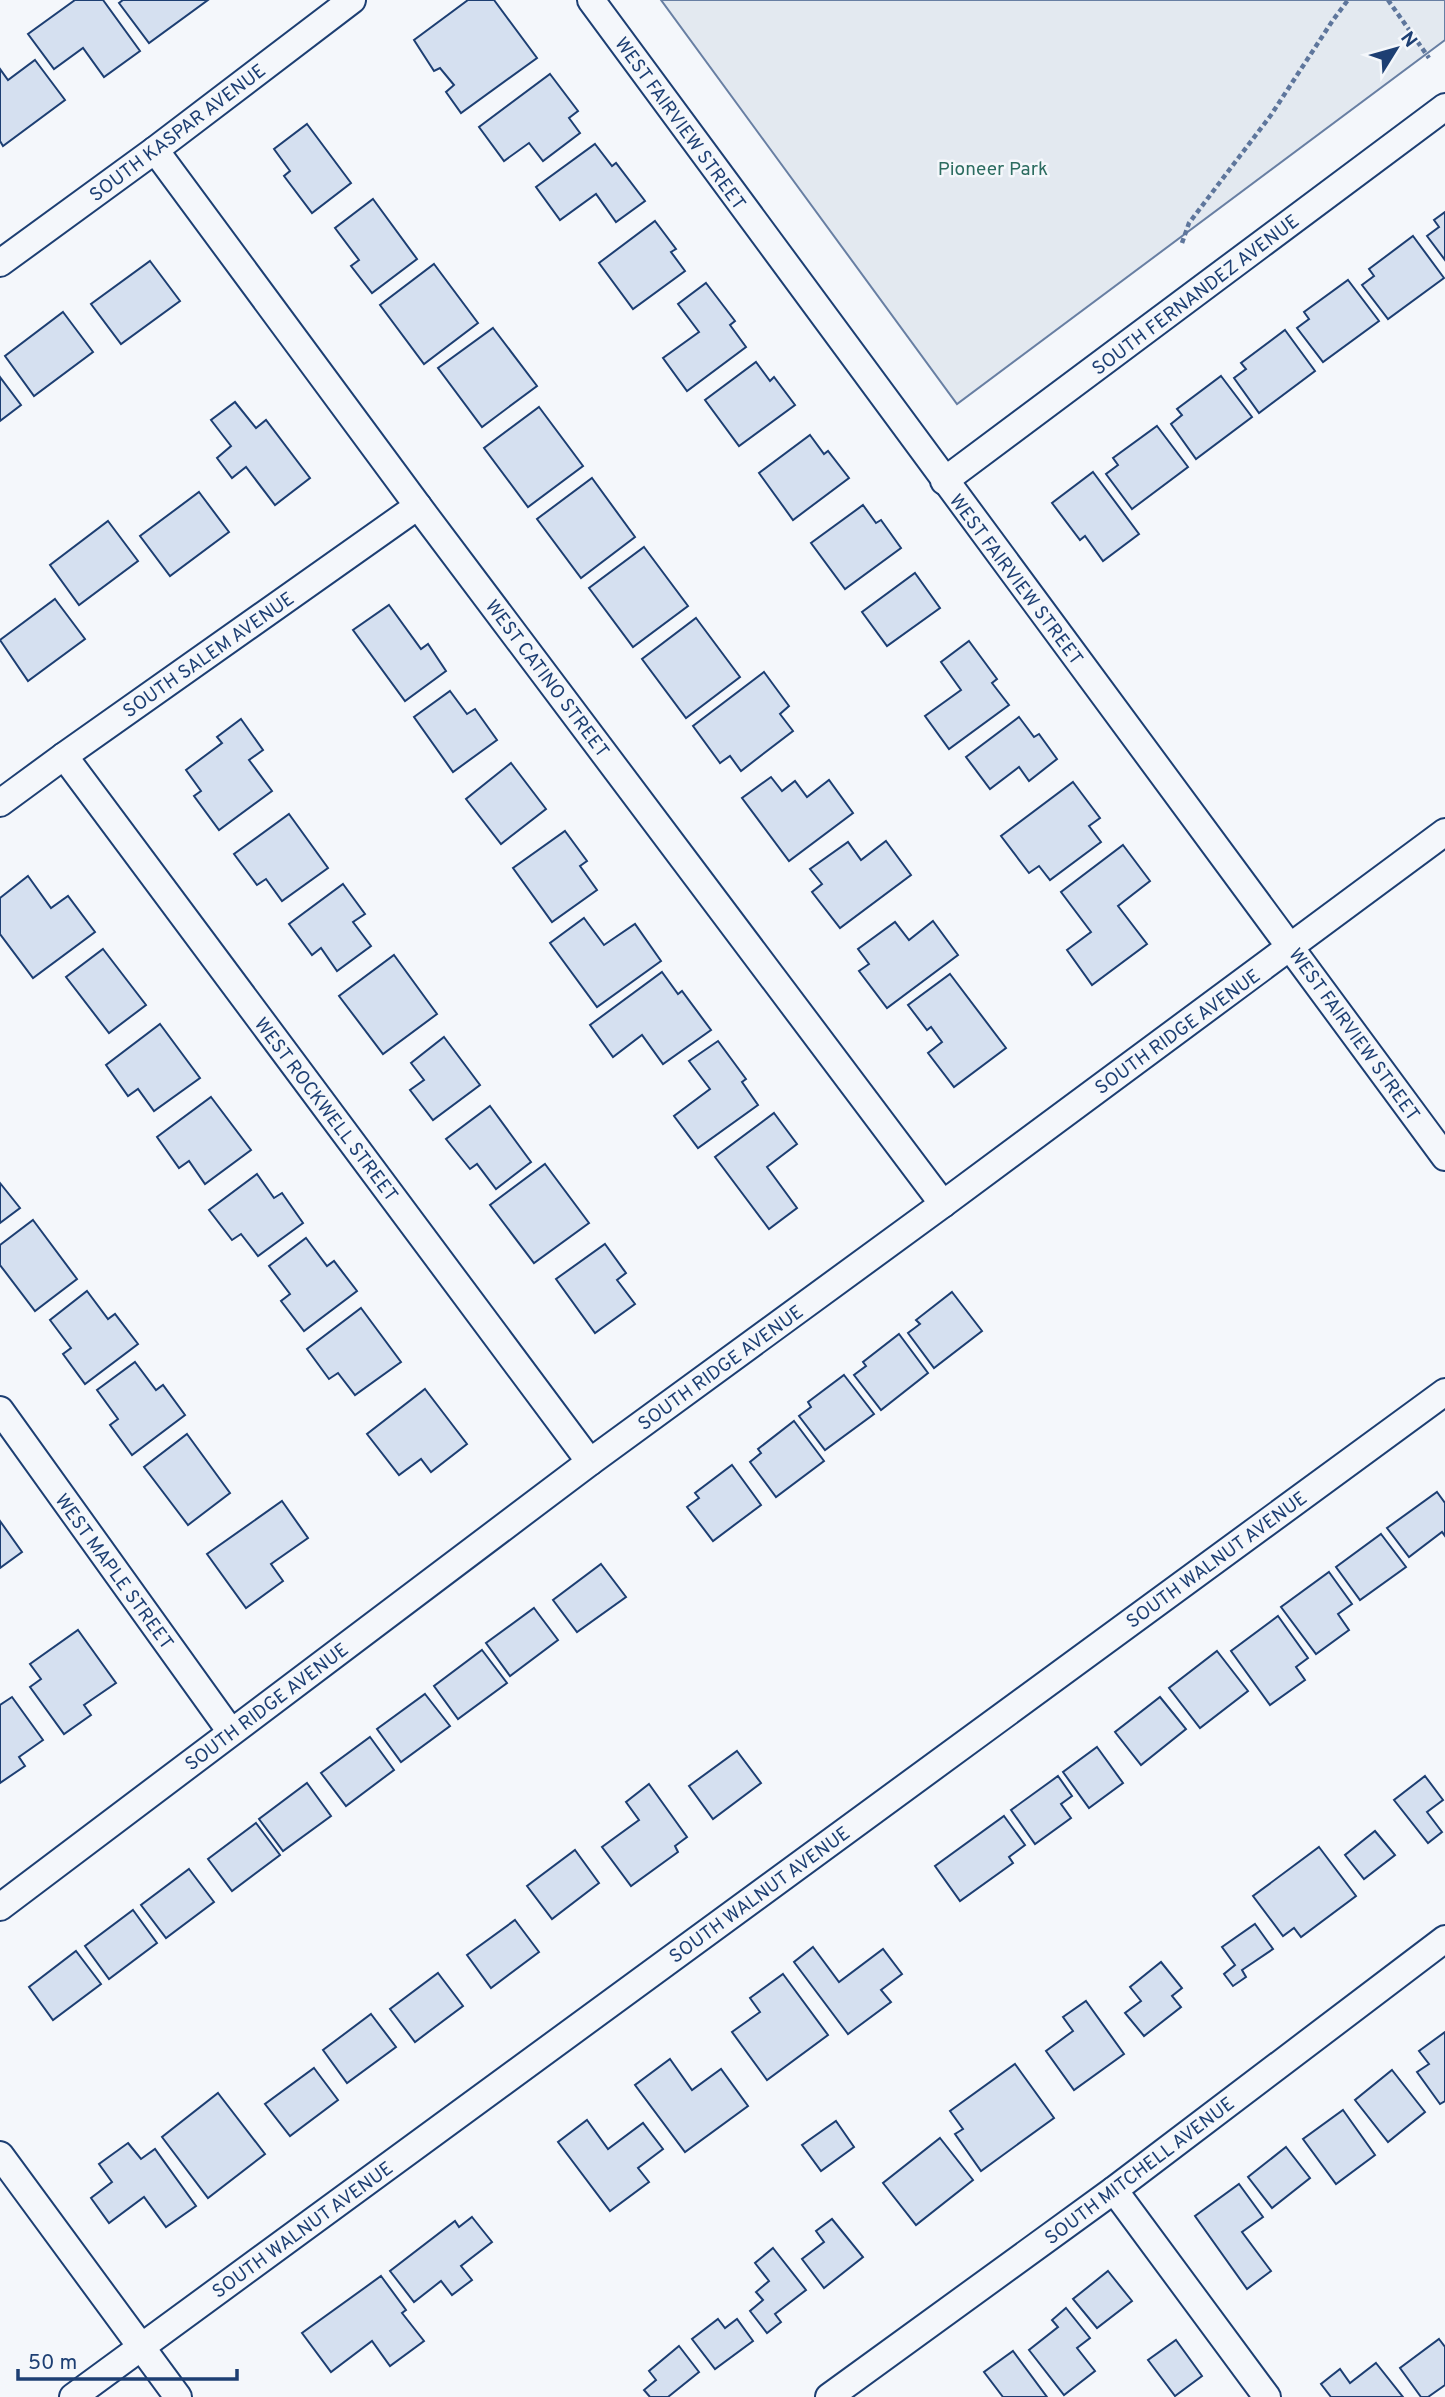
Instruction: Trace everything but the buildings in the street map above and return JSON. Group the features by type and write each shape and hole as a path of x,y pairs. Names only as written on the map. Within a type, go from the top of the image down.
{"street":[{"name":"SOUTH KASPAR AVENUE","path":"0,263 155,150 352,0"},
{"name":"WEST FAIRVIEW STREET","path":"591,0 1445,1157"},
{"name":"SOUTH FERNANDEZ AVENUE","path":"944,481 1445,107"},
{"name":"WEST CATINO STREET","path":"155,150 418,506 943,1204"},
{"name":"SOUTH SALEM AVENUE","path":"0,803 418,506"},
{"name":"WEST ROCKWELL STREET","path":"64,756 590,1462"},
{"name":"SOUTH RIDGE AVENUE","path":"0,1907 590,1462 1445,832"},
{"name":"SOUTH WALNUT AVENUE","path":"73,2397 1445,1392"},
{"name":"WEST MAPLE STREET","path":"0,1410 231,1732"},
{"name":"SOUTH MITCHELL AVENUE","path":"829,2397 1114,2190 1445,1940"},
{"path":"0,2155 178,2397"},
{"path":"1114,2190 1267,2397"}],"path":[{"path":"1182,243 1189,223 1271,115 1348,0"},
{"path":"1388,0 1429,58"}],"green space":[{"name":"Pioneer Park","path":"661,0 1445,0 1445,40 957,404"}]}
